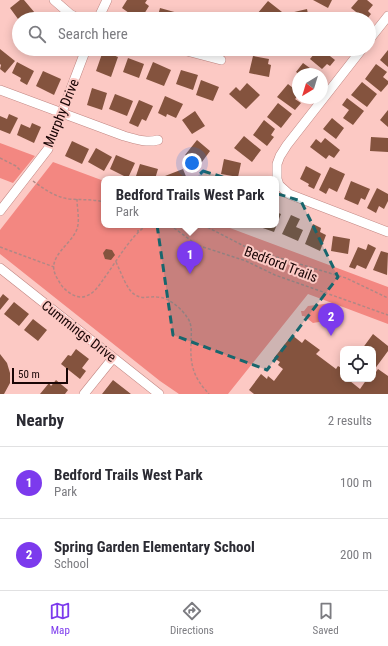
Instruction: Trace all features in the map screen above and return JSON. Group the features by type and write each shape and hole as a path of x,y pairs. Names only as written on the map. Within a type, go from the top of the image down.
{"street":[{"path":"54,0 68,12"},
{"path":"101,12 107,0"},
{"path":"376,31 388,16"},
{"name":"Murphy Drive","path":"0,211 48,149 83,56"},
{"path":"206,56 221,60"},
{"path":"276,176 277,164 287,146 357,56"},
{"path":"0,90 141,141 149,142 158,140"},
{"path":"279,185 289,194 388,232"},
{"name":"Cummings Drive","path":"0,268 159,394"},
{"path":"84,394 113,358"}],"path":[{"path":"0,158 16,166 50,193 68,198 92,199 101,201"},
{"path":"77,199 77,228 74,235 56,256 54,263 54,273 64,288 74,296 84,297 95,290 138,232 144,228"},
{"name":"Bedford Trails","path":"174,228 197,245 246,261 275,274 388,315"},
{"path":"209,228 244,246 346,278 388,298"},
{"path":"0,247 54,267"},
{"path":"116,262 133,294 141,298 158,296 169,300 186,315 191,326 191,354 193,371 200,384 209,394"}],"highlighted area":[{"path":"203,171 301,201 338,277 267,370 173,335 156,218"}],"shaded area":[{"path":"0,143 35,156 13,183 0,178"},
{"path":"53,162 101,180 101,228 230,228 388,287 388,324 335,304 336,319 313,323 302,316 301,311 304,311 308,306 332,303 308,294 228,394 179,394 160,381 0,254 0,230"}],"building":[{"path":"20,0 24,0 34,12 13,12 10,8"},
{"path":"127,0 147,0 145,3 149,6 145,12 128,12 122,8"},
{"path":"313,0 332,0 328,8"},
{"path":"358,0 367,0 373,5 368,11 369,12 356,12 351,8"},
{"path":"268,1 282,12 259,12"},
{"path":"160,8 174,12 159,12"},
{"path":"307,9 308,12 294,12"},
{"path":"0,49 15,61 5,73 0,69"},
{"path":"388,50 388,67 380,60"},
{"path":"101,56 118,57 111,77 96,71"},
{"path":"253,56 269,59 268,64 271,65 269,77 249,73"},
{"path":"312,56 330,56 335,60 330,66 327,64 321,68 310,59"},
{"path":"128,58 144,64 139,78 123,72"},
{"path":"17,62 34,71 27,85 20,81 21,78 12,73"},
{"path":"153,62 171,70 164,86 146,79"},
{"path":"303,63 310,68 299,68"},
{"path":"376,64 387,72 383,77 388,81 388,84 381,92 365,79"},
{"path":"181,70 198,75 193,90 176,84"},
{"path":"43,71 61,79 54,95 36,86"},
{"path":"201,80 219,87 213,101 196,95"},
{"path":"362,82 377,94 367,107 351,95"},
{"path":"247,83 260,95 246,109 229,94 236,87 240,91"},
{"path":"288,84 292,87 292,104 300,104 295,110 277,97"},
{"path":"92,88 107,93 102,110 87,105"},
{"path":"115,94 133,101 127,116 109,109"},
{"path":"165,96 183,104 176,118 167,114 166,117 158,113"},
{"path":"347,98 364,111 353,125 343,118 349,110 342,105"},
{"path":"139,100 153,106 146,121 142,119 138,127 129,123"},
{"path":"278,103 292,114 281,128 267,117"},
{"path":"388,110 388,127 380,120"},
{"path":"195,111 205,126 192,134 182,120"},
{"path":"9,114 18,118 10,134 0,130 0,116 7,119"},
{"path":"332,118 344,128 336,139 323,129"},
{"path":"264,120 275,129 271,135 274,137 267,146 253,135"},
{"path":"32,123 41,127 34,143 17,135 21,124 30,128"},
{"path":"244,136 261,150 252,162 234,148"},
{"path":"371,137 388,138 388,152 370,151"},
{"path":"325,138 340,150 334,158 329,155 326,159 310,147 316,139 321,143"},
{"path":"197,140 210,151 199,166 185,155"},
{"path":"72,141 89,149 82,164 65,156"},
{"path":"96,148 112,157 104,171 88,162"},
{"path":"116,155 135,163 129,176 124,176 110,169"},
{"path":"224,159 241,163 238,176 221,174"},
{"path":"140,164 158,169 156,176 136,176"},
{"path":"306,166 321,174 314,189 300,179"},
{"path":"330,167 345,174 337,192 329,188 326,194 319,190"},
{"path":"183,169 186,176 165,176"},
{"path":"351,181 370,189 365,200 361,198 358,205 344,199"},
{"path":"377,188 388,194 388,201 384,209 379,206 376,213 367,208"},
{"path":"291,215 300,219 296,227 303,230 298,241 282,234"},
{"path":"313,224 321,228 320,232 326,235 320,251 305,244"},
{"path":"263,228 276,228 274,232"},
{"path":"333,236 350,239 348,254 331,251"},
{"path":"368,244 376,248 366,269 357,265 355,269 349,267 358,247 366,250"},
{"path":"106,249 112,250 115,255 111,260 105,259 103,253"},
{"path":"381,251 388,253 387,275 373,270"},
{"path":"3,294 9,299 0,310 0,298"},
{"path":"14,302 29,314 19,326 4,314"},
{"path":"33,319 47,330 38,341 24,330"},
{"path":"373,334 388,346 388,351 376,367 376,346 364,346"},
{"path":"292,335 302,343 305,339 320,350 316,354 336,369 338,366 340,367 340,382 351,382 360,389 365,382 376,382 376,372 378,369 388,376 388,394 254,394 249,390 261,374 267,379 268,376 274,381 283,369 278,365 280,362 274,358"},
{"path":"76,349 89,359 82,368 86,371 80,379 61,364 68,355 71,356"},
{"path":"0,354 7,363 10,373 10,383 4,394 0,394"},
{"path":"56,380 68,390 65,394 40,394 49,383 51,386"},
{"path":"113,380 131,394 102,394"}],"place":[{"name":"Bedford Trails West Park","path":"190,274"},
{"name":"Spring Garden Elementary School","path":"331,336"}]}
